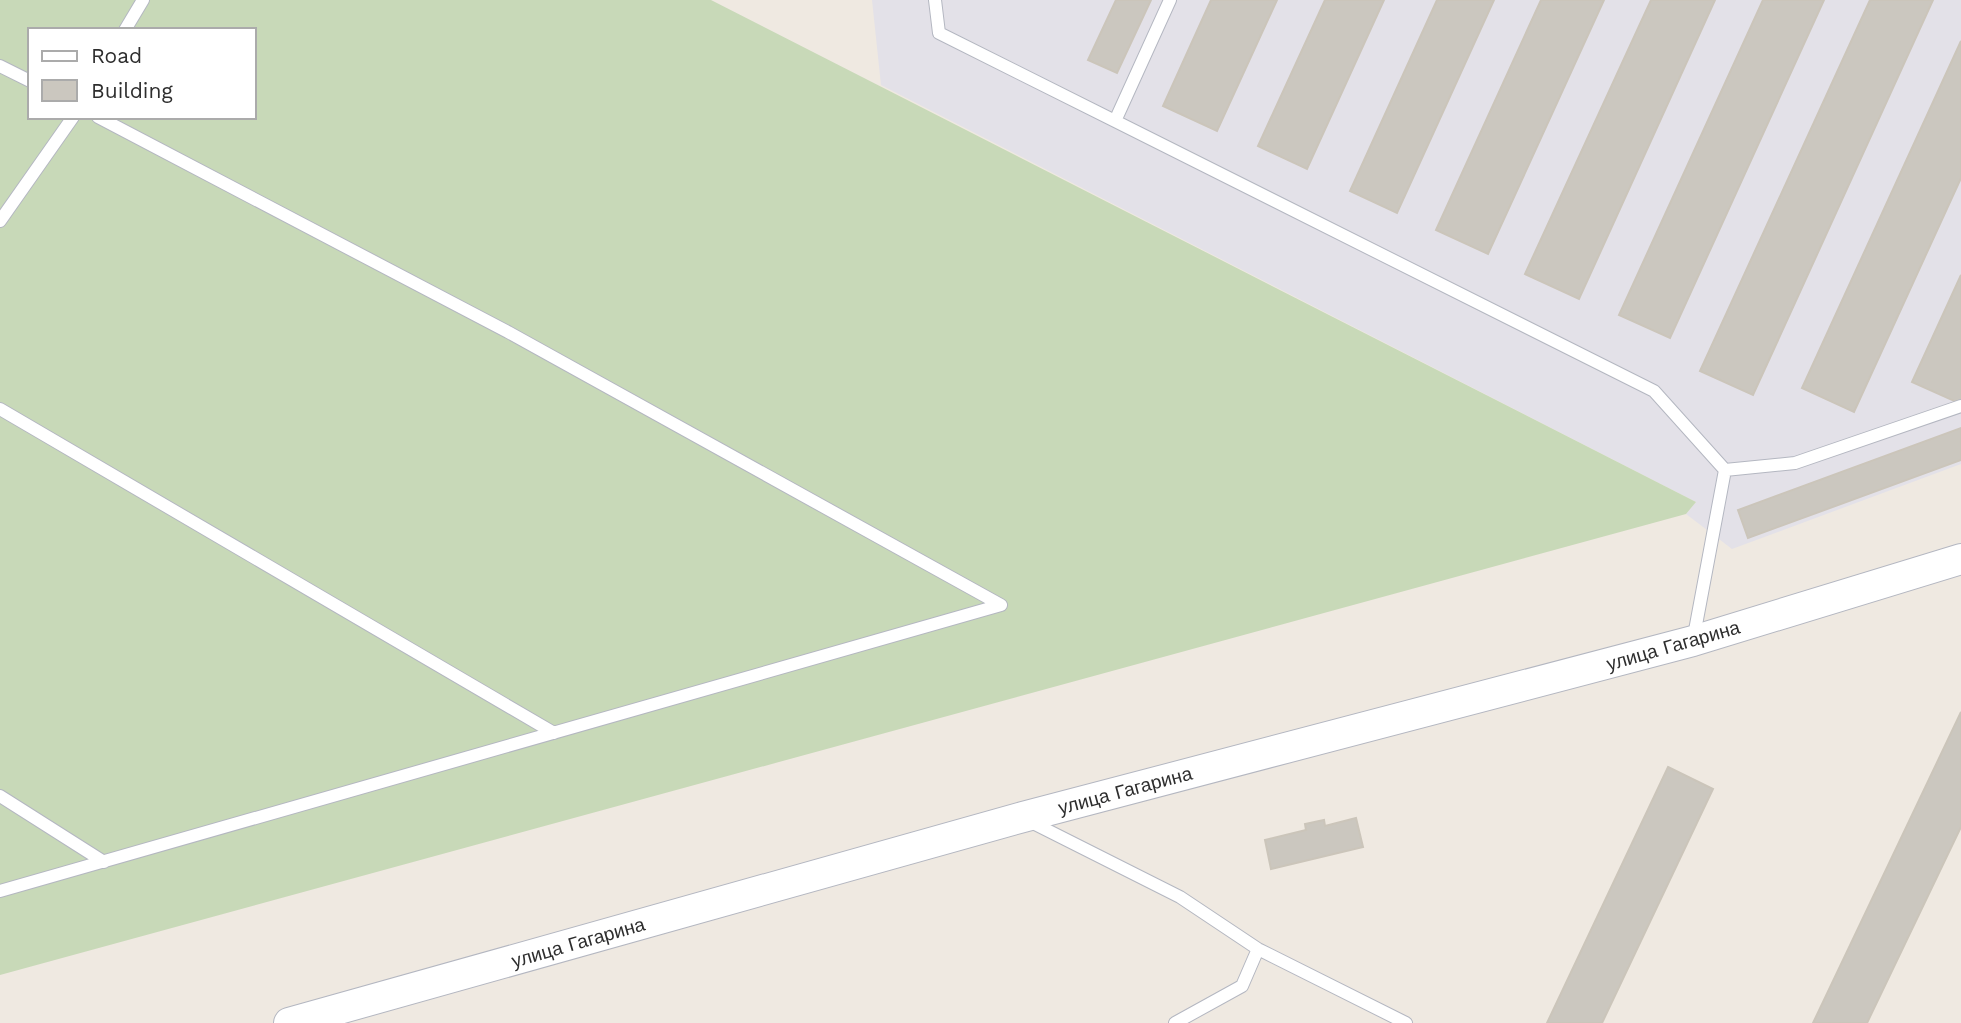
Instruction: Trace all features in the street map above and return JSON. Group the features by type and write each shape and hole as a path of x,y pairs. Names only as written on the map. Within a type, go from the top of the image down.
{"street":[{"name":"улица Гагарина","path":"289,1023 1023,817 1693,641 1961,559"}],"lane":[{"path":"126,28 143,0"},
{"path":"935,0 939,33 1654,391 1725,470"},
{"path":"1115,121 1170,0"},
{"path":"0,66 28,80"},
{"path":"0,221 72,119"},
{"path":"0,891 1002,605 508,332 102,119"},
{"path":"1725,470 1795,463 1961,406"},
{"path":"0,409 554,733"},
{"path":"1693,641 1725,470"},
{"path":"0,796 104,862"},
{"path":"1023,817 1180,897 1258,949 1406,1023"},
{"path":"1175,1023 1242,986 1258,949"}],"shaded area":[{"path":"872,0 1961,0 1961,464 1732,549 1686,514 1696,502 881,85"}],"green space":[{"path":"0,0 711,0 1696,502 1686,514 0,975"}],"building":[{"path":"1116,0 1151,0 1117,73 1088,60"},
{"path":"1211,0 1277,0 1217,131 1163,106"},
{"path":"1325,0 1384,0 1307,169 1258,146"},
{"path":"1437,0 1494,0 1397,213 1350,191"},
{"path":"1541,0 1604,0 1488,254 1436,230"},
{"path":"1651,0 1715,0 1579,299 1525,274"},
{"path":"1763,0 1824,0 1670,338 1619,315"},
{"path":"1870,0 1933,0 1753,395 1700,371"},
{"path":"1961,41 1961,178 1854,412 1802,388"},
{"path":"1961,275 1961,404 1912,382"},
{"path":"1961,428 1961,460 1748,538 1738,510"},
{"path":"1961,712 1961,827 1867,1023 1813,1023"},
{"path":"1668,767 1713,789 1602,1023 1547,1023"},
{"path":"1356,818 1363,847 1271,869 1265,840 1306,830 1305,824 1324,820 1325,826"}]}
